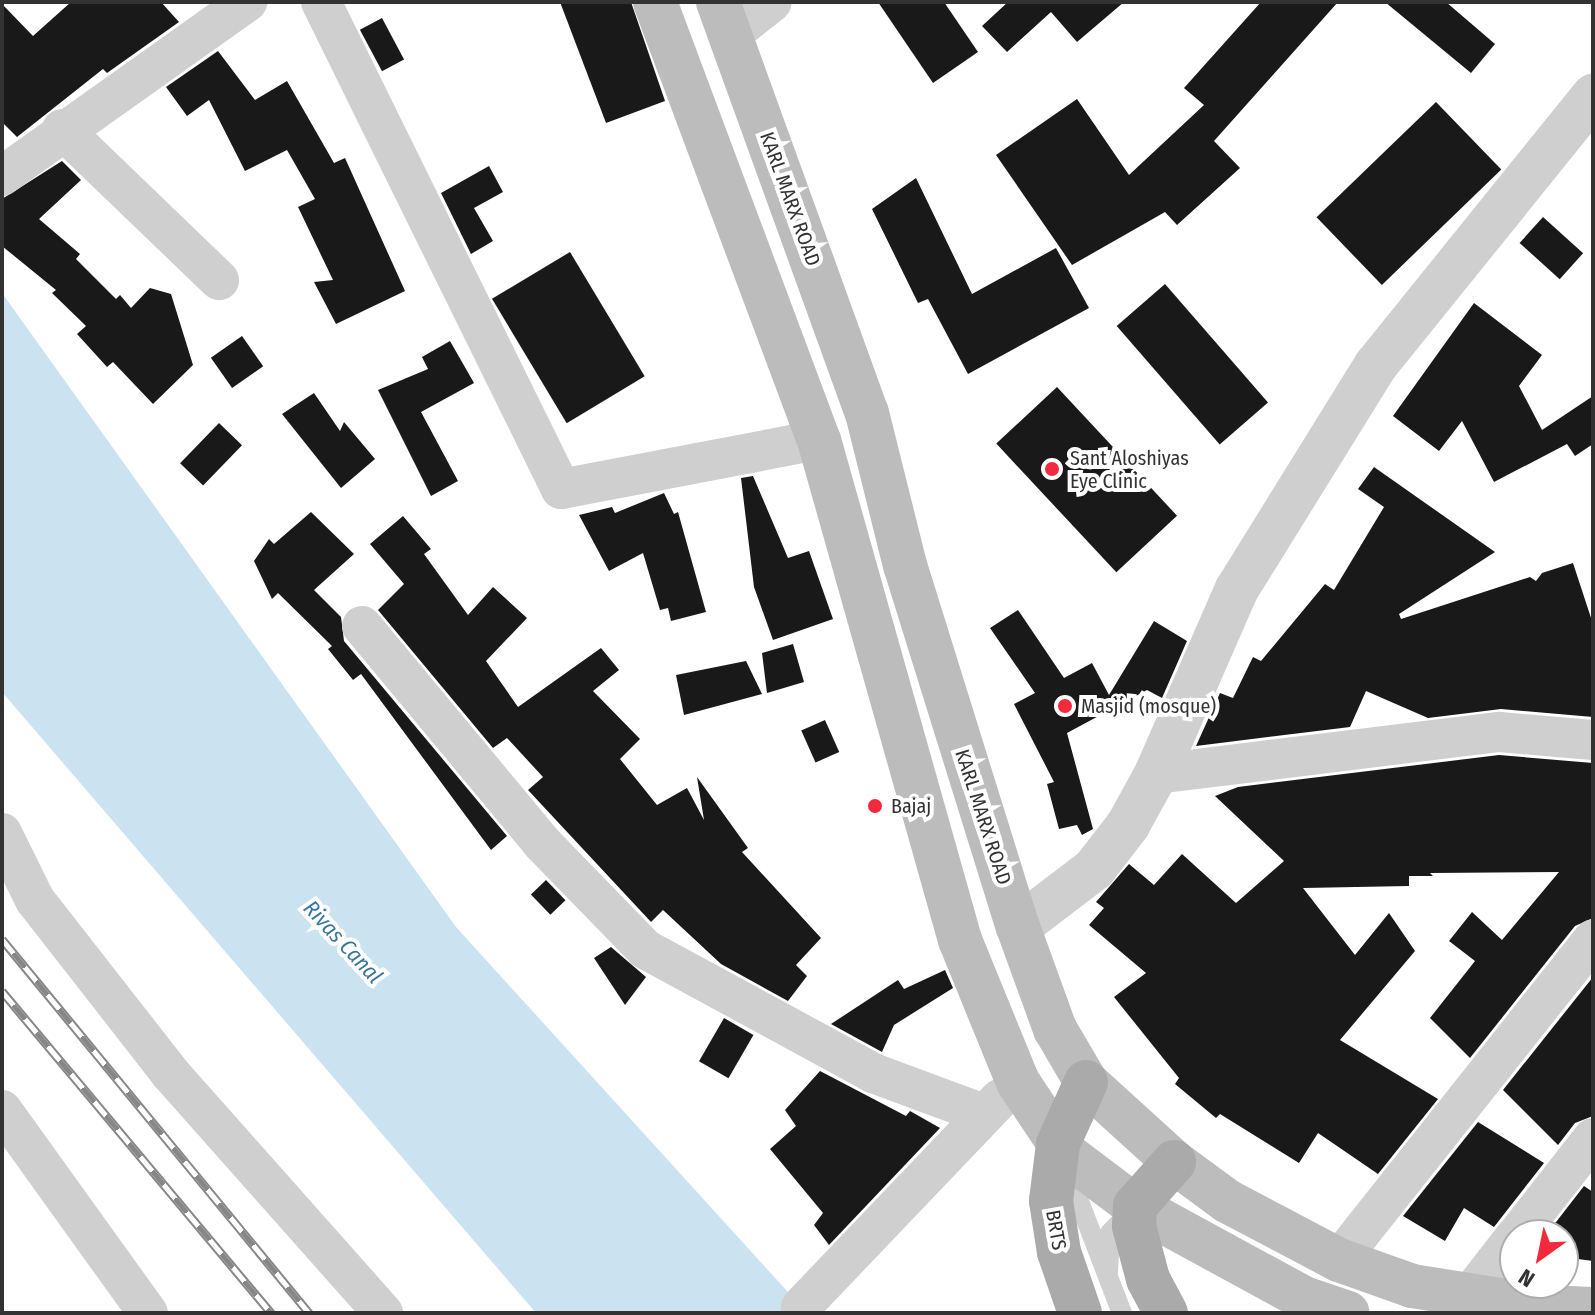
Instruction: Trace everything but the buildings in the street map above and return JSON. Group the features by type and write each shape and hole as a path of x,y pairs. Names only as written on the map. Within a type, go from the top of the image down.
{"main road":[{"path":"655,2 819,440 960,940 1018,1082 1058,1144 1135,1206 1304,1298 1348,1313"},
{"name":"KARL MARX ROAD","path":"724,19 867,413 905,565 1018,927 1055,1029 1086,1082 1174,1162 1227,1201 1339,1260 1412,1286 1469,1296 1593,1309"},
{"name":"BRTS","path":"1086,1082 1058,1144 1051,1201 1059,1252 1096,1304"},
{"name":"BRTS","path":"1135,1206 1174,1162"},
{"path":"1135,1206 1134,1226 1148,1279 1166,1313"}],"street":[{"path":"2,176 62,129 247,2"},
{"path":"321,2 561,489 819,440"},
{"path":"724,19 772,2"},
{"path":"1018,927 1094,869 1128,825 1156,774 1237,589 1376,365 1593,96"},
{"path":"62,129 219,280"},
{"path":"362,626 543,844 645,949 873,1073 984,1114"},
{"path":"1156,774 1499,732 1593,740"},
{"path":"2,833 35,900 170,1073 383,1313"},
{"path":"1339,1260 1593,940"},
{"path":"801,1307 1018,1082"},
{"path":"2,1110 148,1313"},
{"path":"1529,1219 1593,1138"},
{"path":"1469,1296 1499,1258"}],"lane":[{"name":"BRTS","path":"1122,1313 1096,1304 1110,1233 1135,1206"}],"water":[{"name":"Rivas Canal","path":"2,293 456,927 807,1313 536,1313 2,692"}],"railway":[{"path":"2,939 309,1313"},
{"path":"2,991 271,1313"}],"place":[{"name":"Sant Aloshiyas Eye Clinic","path":"1052,469"},
{"name":"Masjid (mosque)","path":"1065,706"},
{"name":"Bajaj","path":"875,806"}]}
